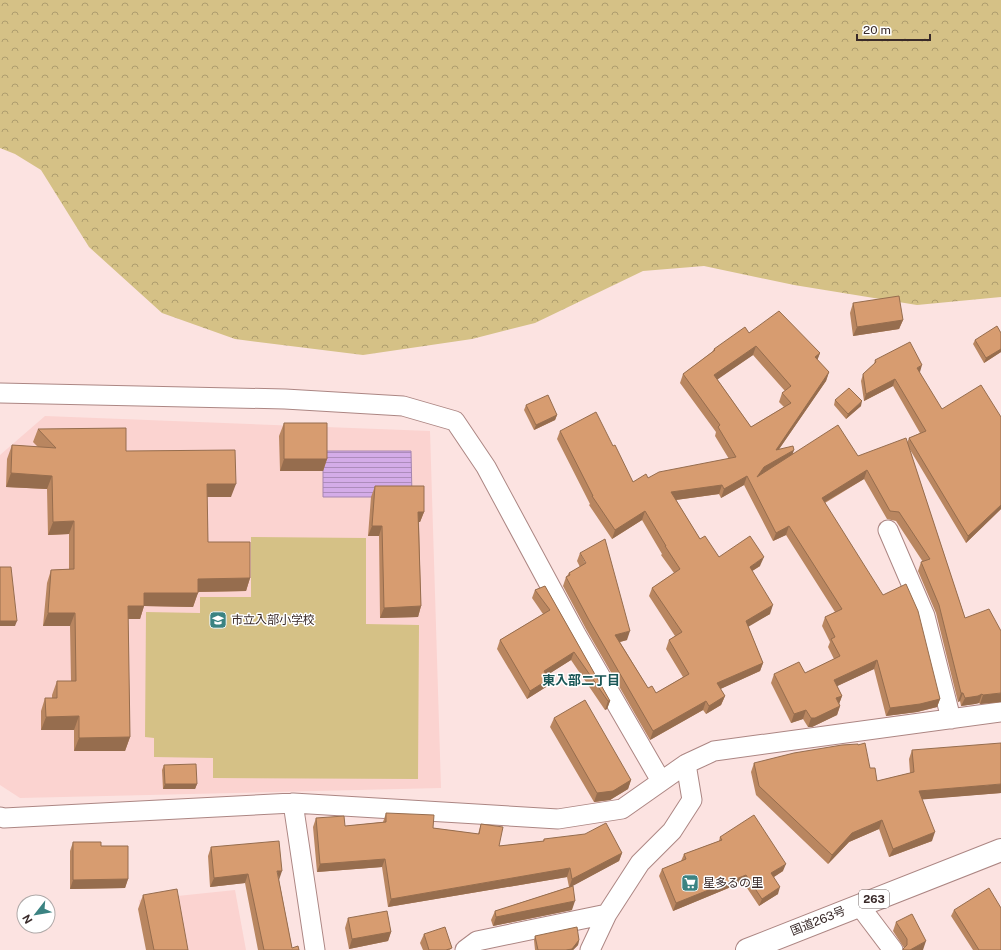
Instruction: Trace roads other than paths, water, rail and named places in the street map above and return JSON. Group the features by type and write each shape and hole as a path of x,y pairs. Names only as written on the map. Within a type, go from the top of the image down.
{"highway":[{"name":"国道263号","path":"747,950 1001,850"}],"street":[{"path":"0,393 300,400 403,406 455,421 486,467 576,634 661,781"},
{"path":"888,530 925,616 951,719"},
{"path":"0,817 293,803 558,820 622,809 686,764 714,751 1001,712"},
{"path":"590,950 607,914 640,863 672,831 692,800 686,764"},
{"path":"293,803 315,950"},
{"path":"859,905 893,950"},
{"path":"465,950 477,941 607,914"}],"place":[{"name":"市立入部小学校","path":"218,620"},
{"name":"星多るの里","path":"690,883"}],"district":[{"name":"東入部二丁目","path":"581,680"}]}
